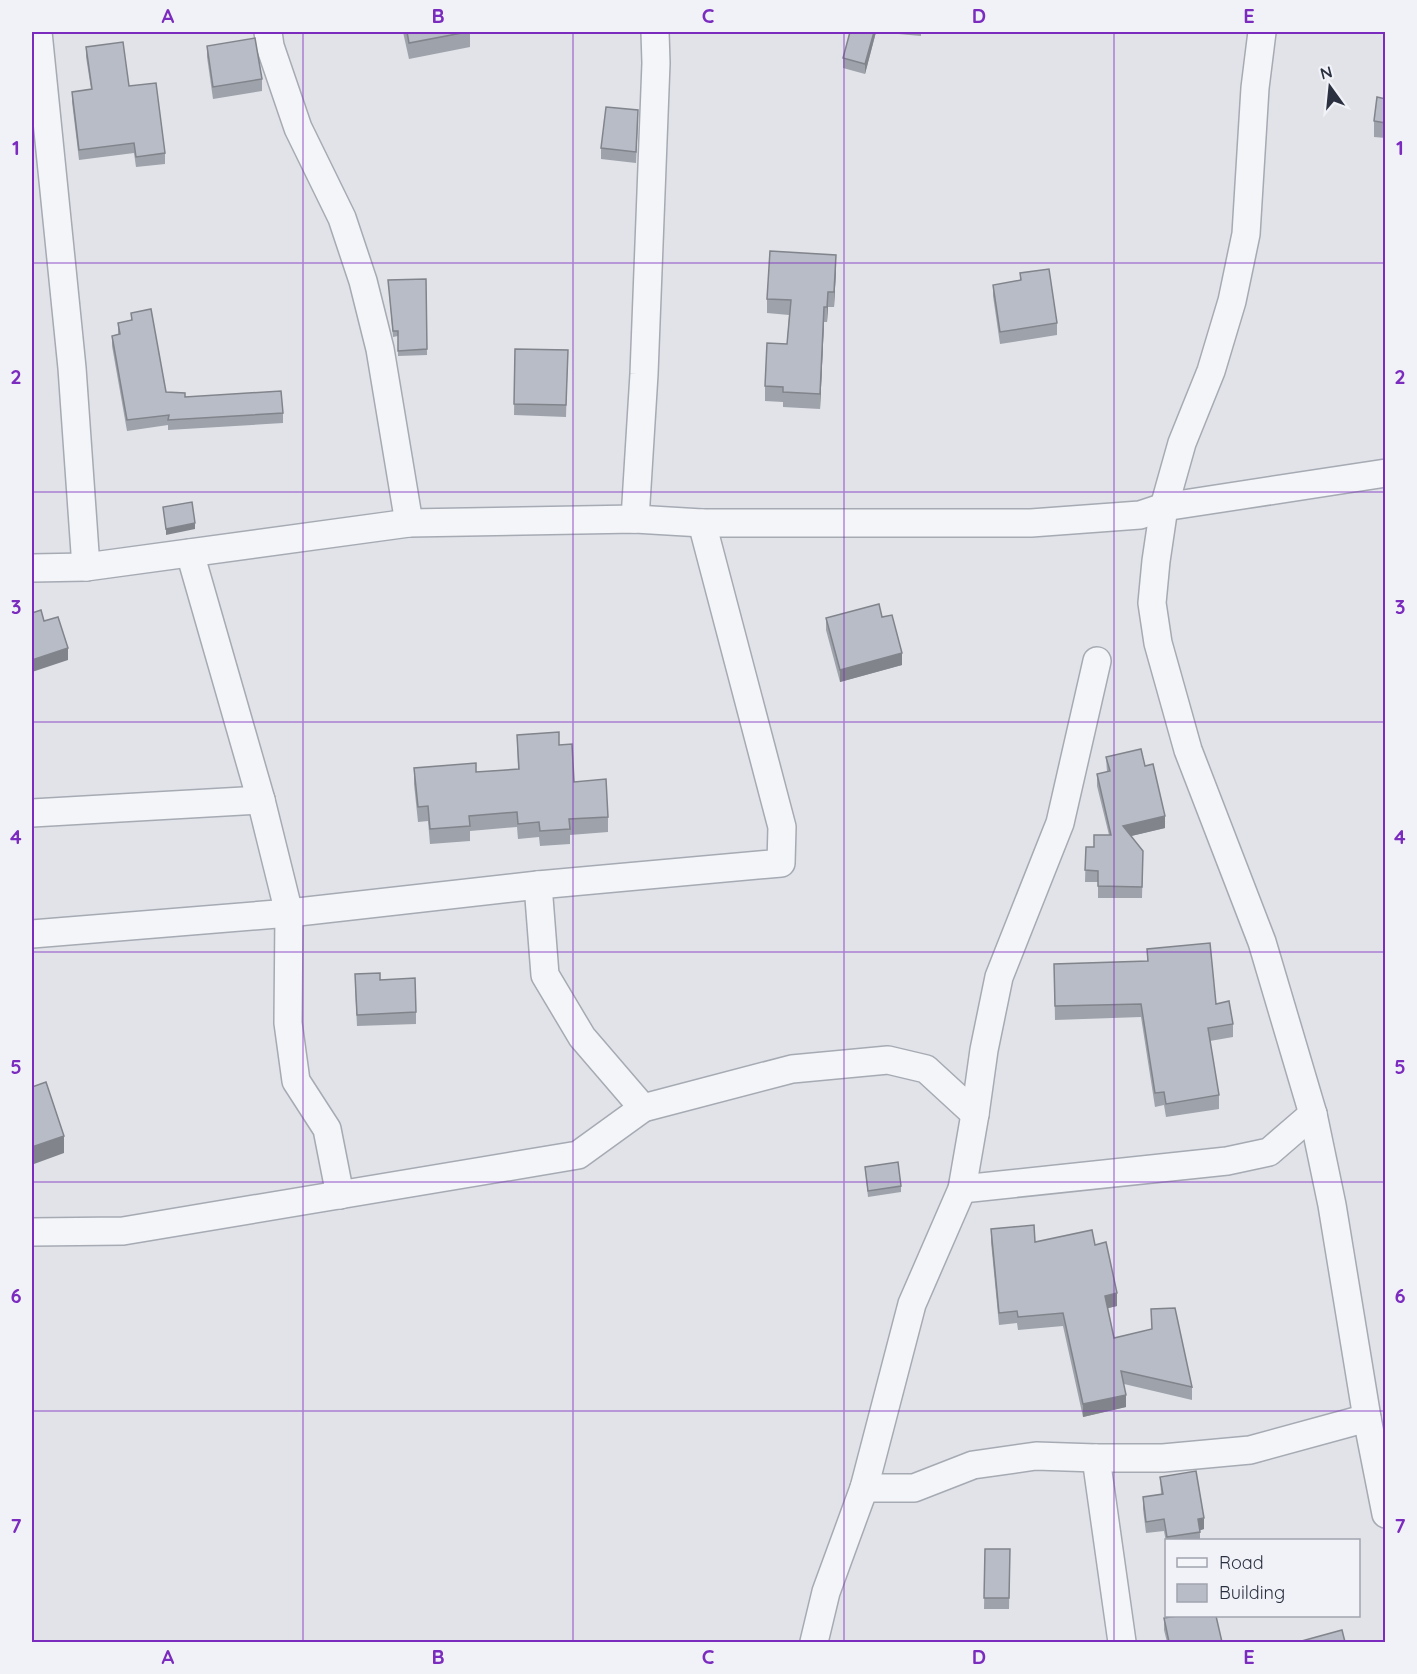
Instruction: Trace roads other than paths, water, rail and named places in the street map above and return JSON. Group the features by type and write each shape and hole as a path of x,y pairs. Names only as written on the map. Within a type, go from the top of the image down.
{"street":[{"path":"38,32 72,368 86,567"},
{"path":"268,32 270,46 298,128 342,218 363,281 380,349 409,523"},
{"path":"635,519 644,374 656,63 655,32"},
{"path":"1262,32 1255,88 1244,246 1229,311 1211,370 1182,442 1164,507 1152,603 1158,643 1188,750 1262,942 1312,1114 1332,1206 1367,1418 1386,1514"},
{"path":"32,568 86,567 409,523 635,519 702,523 1031,523 1140,515 1164,507 1386,473"},
{"path":"32,934 289,913 537,885 781,863 782,827 702,523"},
{"path":"190,553 261,800 289,913 288,1023 296,1081 327,1130 340,1196"},
{"path":"814,1642 826,1592 864,1488 912,1304 962,1190 982,1059 999,977 1060,823 1097,661"},
{"path":"32,813 261,800"},
{"path":"537,885 545,975 582,1037 643,1108"},
{"path":"32,1232 123,1231 578,1155 643,1108 792,1069 888,1060 926,1069 975,1114"},
{"path":"962,1190 1237,1159 1269,1152 1312,1114"},
{"path":"864,1488 914,1488 973,1465 1036,1456 1163,1458 1250,1450 1367,1418"},
{"path":"1096,1458 1122,1642"}]}
